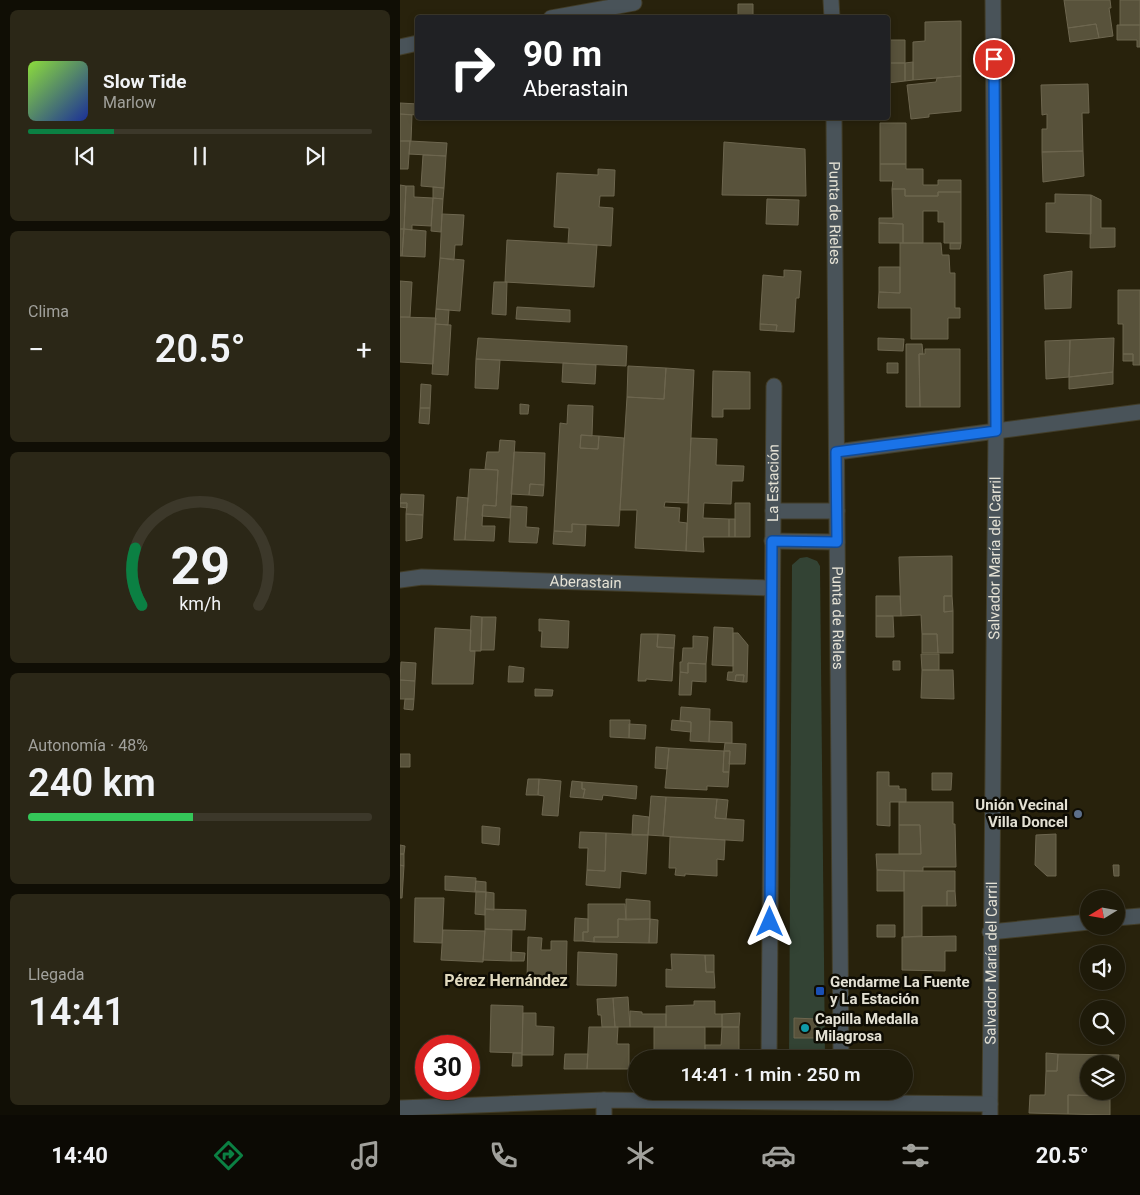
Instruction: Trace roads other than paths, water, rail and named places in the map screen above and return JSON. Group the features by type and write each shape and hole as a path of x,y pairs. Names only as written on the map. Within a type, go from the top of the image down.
{"street":[{"path":"831,0 832,15"},
{"name":"Salvador María del Carril","path":"990,1110 990,932 996,431 993,0"},
{"path":"568,15 634,3"},
{"path":"400,47 415,44"},
{"name":"Punta de Rieles","path":"834,120 841,1050"},
{"name":"La Estación","path":"769,1050 774,386"},
{"path":"836,452 1140,412"},
{"path":"773,511 837,511"},
{"path":"772,541 837,542"},
{"name":"Aberastain","path":"400,580 422,577 772,588"},
{"path":"1125,917 1140,916"},
{"path":"990,932 1080,923"},
{"path":"400,1108 604,1107 709,1100"},
{"path":"876,1100 990,1110"}],"place":[{"name":"Unión Vecinal Villa Doncel","path":"1078,814"},
{"name":"Gendarme La Fuente y La Estación","path":"820,991"},
{"name":"Capilla Medalla Milagrosa","path":"805,1028"}],"district":[{"name":"Pérez Hernández","path":"506,980"}]}
